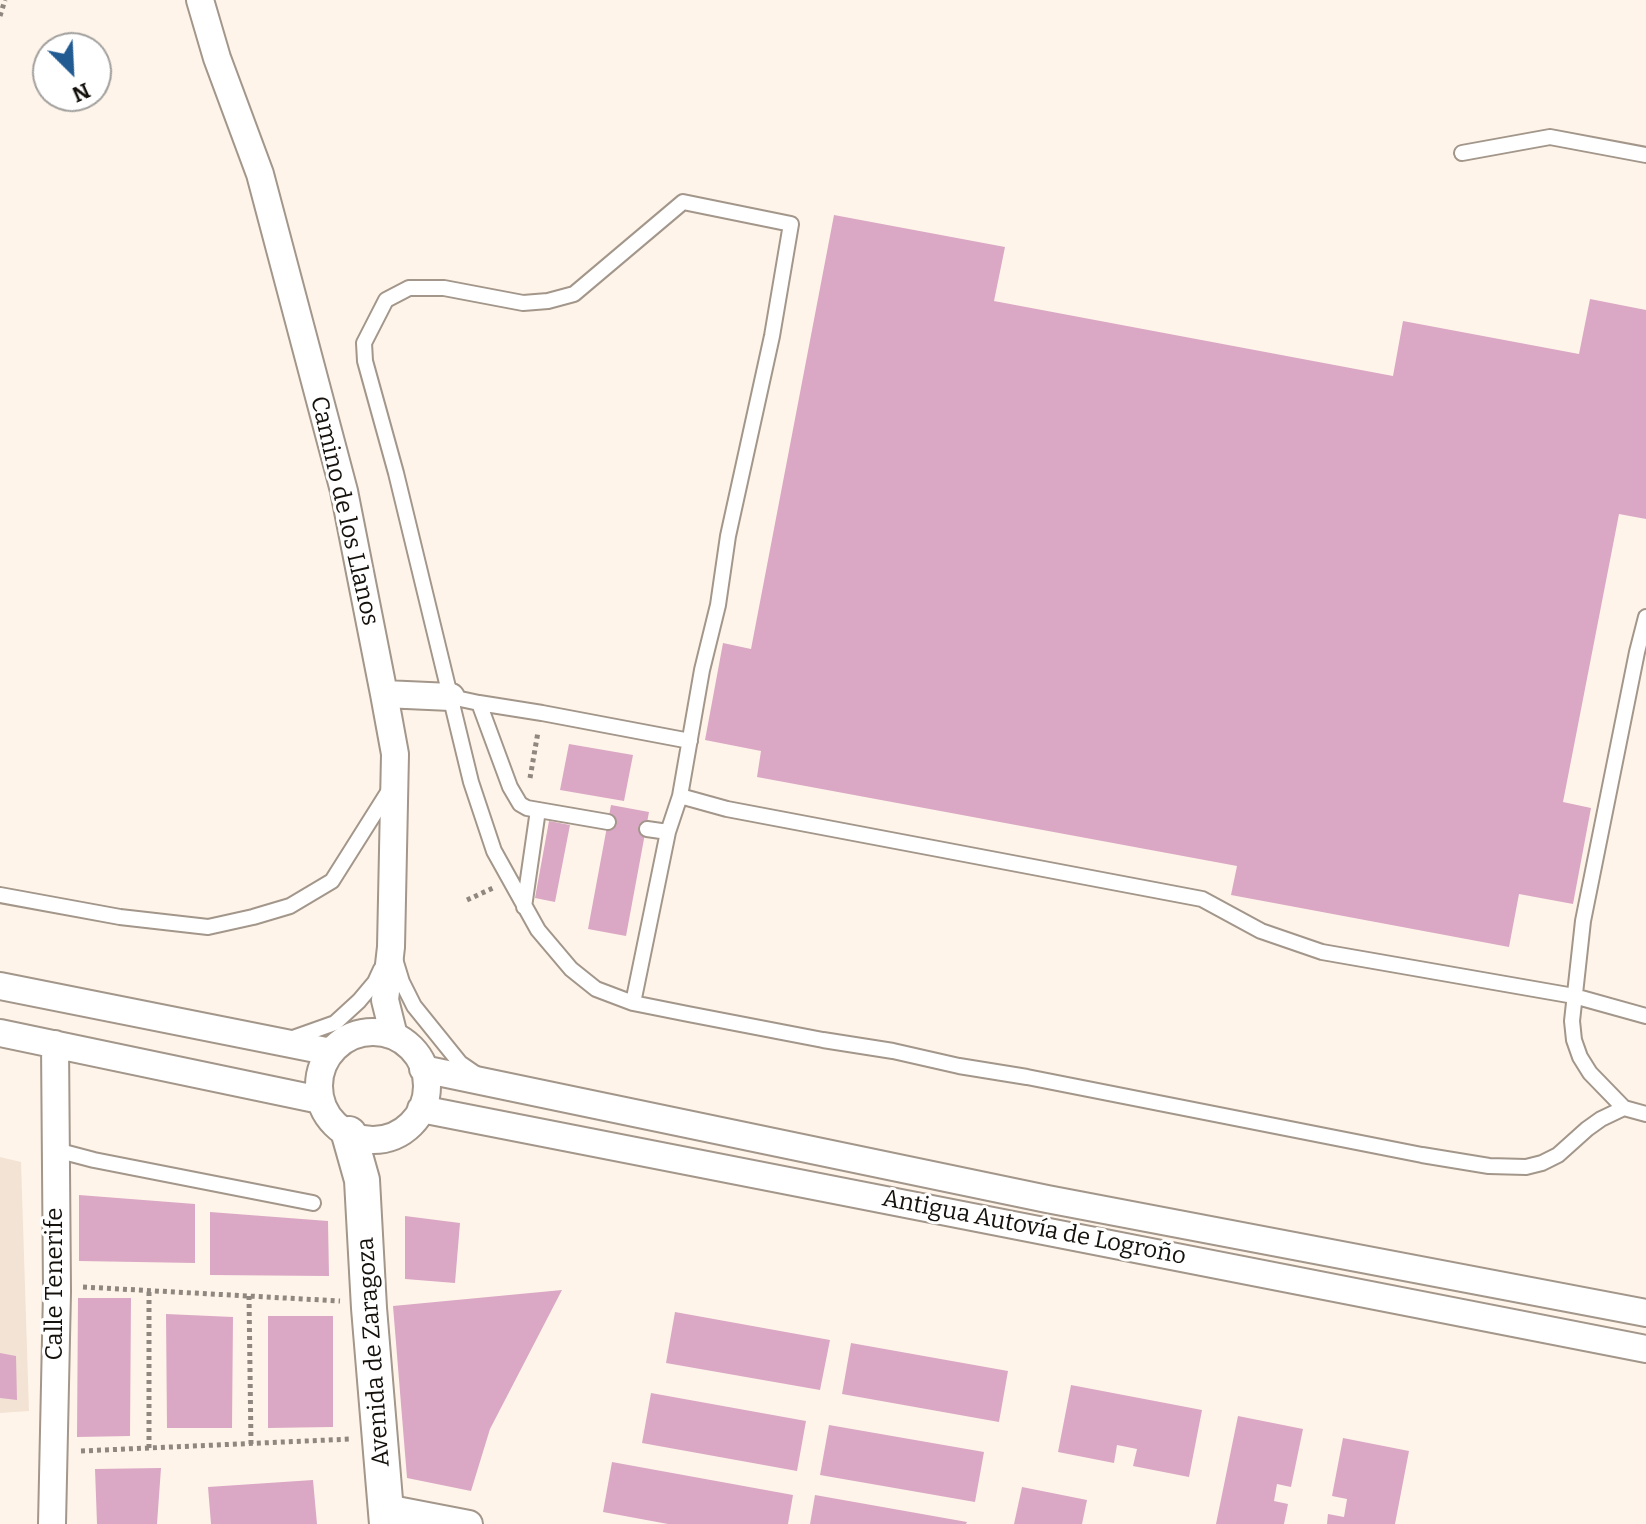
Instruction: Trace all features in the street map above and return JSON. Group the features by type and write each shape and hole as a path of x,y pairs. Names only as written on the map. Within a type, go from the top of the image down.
{"street":[{"name":"Camino de los Llanos","path":"200,0 217,58 260,174 344,491 384,694 395,754 391,947 385,1000 394,1036"},
{"path":"384,694 451,697"},
{"path":"0,986 331,1052"},
{"path":"367,1032 385,1000"},
{"path":"376,1032 394,1036 410,1046 421,1061 426,1079 426,1097 421,1109 406,1128 390,1137 362,1136 339,1128 320,1100 322,1067 331,1052 344,1040 359,1033 376,1032"},
{"path":"0,1033 320,1100"},
{"name":"Calle Tenerife","path":"52,1524 57,1292 55,1044"},
{"name":"Antigua Autovía de Logroño","path":"423,1069 1047,1199 1639,1307"},
{"name":"Antigua Autovía de Logroño","path":"421,1109 1646,1349"},
{"name":"Avenida de Zaragoza","path":"362,1136 369,1308 387,1516"},
{"path":"387,1516 469,1524"}],"lane":[{"path":"1462,153 1550,137 1646,155"},
{"path":"633,1003 668,832 680,796 702,670 718,605 728,536 772,336 791,224 683,202 574,294 523,303 444,288 409,288 386,300 364,343 365,361 396,473 471,782 494,851 538,930 571,969 596,989 633,1003 1489,1166 1526,1167 1542,1163 1558,1155 1601,1119 1624,1108"},
{"path":"1646,617 1583,921 1572,1021 1580,1057 1598,1082 1624,1108 1646,1114"},
{"path":"451,697 690,741"},
{"path":"479,703 510,787 520,804 608,822"},
{"path":"0,895 120,917 208,927 253,917 290,906 332,881 395,782"},
{"path":"680,796 727,809 1202,899 1261,931 1322,952 1574,996 1646,1016"},
{"path":"524,907 538,810"},
{"path":"647,829 668,832"},
{"path":"280,1042 335,1023 375,982 391,947"},
{"path":"391,947 402,982 414,1006 460,1063 489,1083"},
{"path":"56,1150 313,1203"}],"path":[{"path":"0,16 5,0"},
{"path":"520,804 529,784 542,713"},
{"path":"74,1286 353,1302"},
{"path":"149,1290 149,1448"},
{"path":"249,1296 251,1444"},
{"path":"75,1451 364,1439"}],"shaded area":[{"path":"0,1157 21,1162 29,1411 0,1413"}],"building":[{"path":"834,215 1005,247 994,301 1393,376 1403,321 1579,354 1590,299 1646,310 1646,519 1619,514 1563,802 1591,808 1573,904 1519,894 1509,947 1231,895 1237,866 757,777 761,751 705,740 723,643 751,649"},
{"path":"569,744 633,755 624,801 560,790"},
{"path":"611,805 649,812 626,936 588,929"},
{"path":"549,821 570,825 555,902 535,898"},
{"path":"79,1195 195,1204 195,1263 79,1261"},
{"path":"210,1212 328,1221 329,1276 210,1275"},
{"path":"405,1216 460,1223 455,1283 405,1279"},
{"path":"562,1290 490,1429 471,1491 407,1478 393,1306"},
{"path":"78,1298 131,1298 130,1436 77,1437"},
{"path":"675,1312 830,1340 820,1390 666,1363"},
{"path":"166,1314 233,1317 232,1428 167,1428"},
{"path":"268,1316 333,1316 333,1427 268,1428"},
{"path":"851,1343 1008,1371 999,1422 842,1394"},
{"path":"0,1353 16,1356 17,1400 0,1398"},
{"path":"1071,1385 1202,1410 1189,1477 1133,1466 1137,1449 1117,1445 1114,1463 1058,1452"},
{"path":"651,1393 806,1421 797,1471 642,1443"},
{"path":"1238,1416 1303,1429 1291,1487 1277,1484 1274,1501 1288,1504 1284,1524 1216,1524"},
{"path":"829,1425 984,1452 975,1502 820,1475"},
{"path":"1343,1438 1409,1451 1395,1524 1327,1524 1328,1514 1344,1517 1347,1499 1332,1496"},
{"path":"612,1462 793,1495 788,1524 668,1524 603,1512"},
{"path":"161,1468 157,1524 97,1524 95,1469"},
{"path":"313,1480 317,1524 211,1524 208,1487"},
{"path":"1022,1487 1087,1500 1082,1524 1014,1524"},
{"path":"815,1495 967,1522 810,1524"}]}
